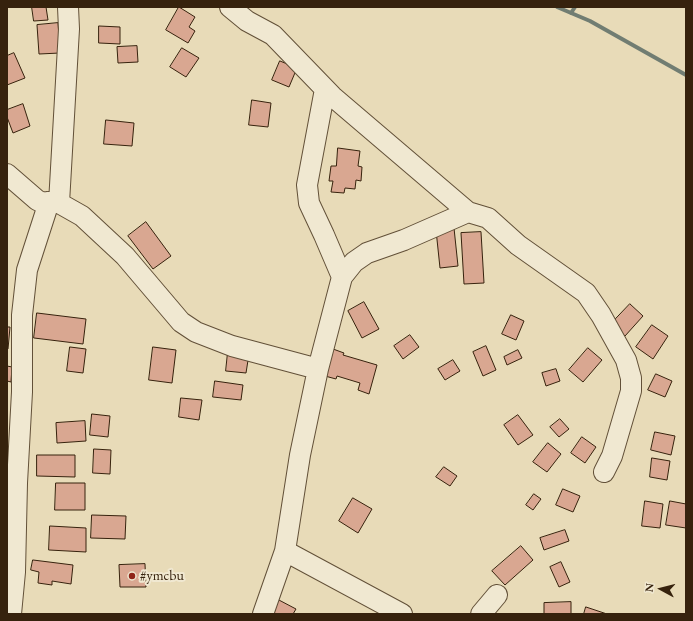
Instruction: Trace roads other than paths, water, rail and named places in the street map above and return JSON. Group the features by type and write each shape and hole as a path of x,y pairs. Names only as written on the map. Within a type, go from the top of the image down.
{"street":[{"path":"10,614 15,572 17,483 22,392 22,315 26,270 54,203 69,29 68,7"},
{"path":"230,7 247,21 273,36 325,89 468,212 488,218 512,240 586,293 601,314 626,360 631,378 631,391 612,456 604,472"},
{"path":"325,89 307,185 309,203 342,277"},
{"path":"7,174 37,200 54,203 82,216 126,256 181,322 196,332 232,346 318,370"},
{"path":"263,614 285,551 300,455 318,370 342,277 354,262 366,253 404,240 468,212"},
{"path":"285,551 402,614"},
{"path":"481,614 497,595"}],"waterway":[{"path":"557,7 590,21 686,75"},
{"path":"571,13 575,7"}],"place":[{"name":"#ymcbu","path":"132,576"}]}
